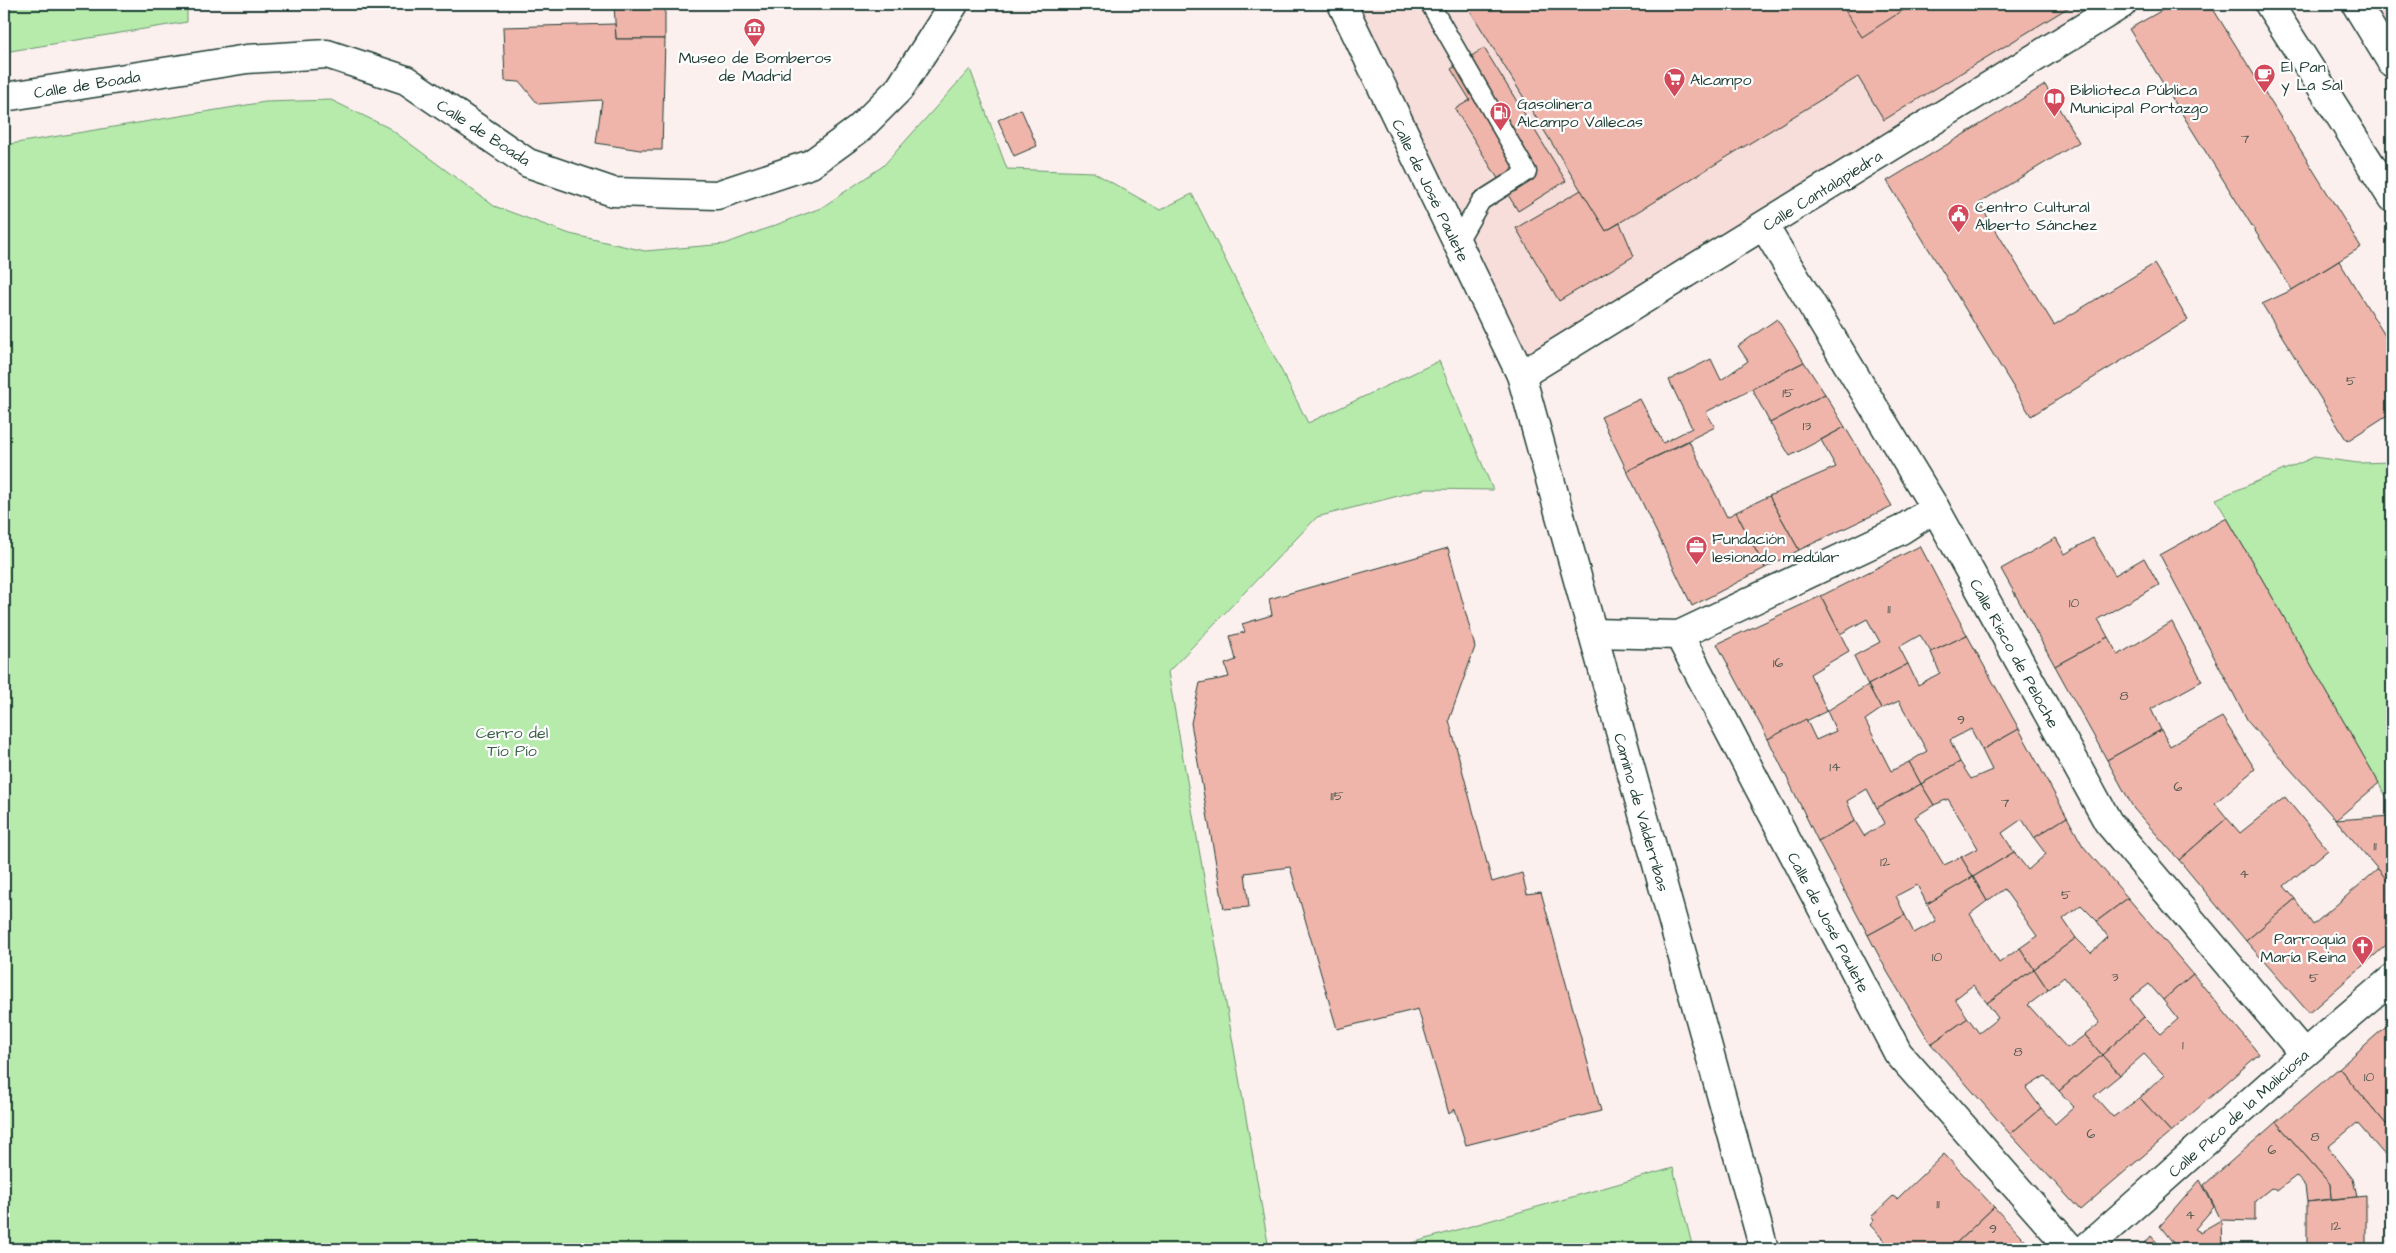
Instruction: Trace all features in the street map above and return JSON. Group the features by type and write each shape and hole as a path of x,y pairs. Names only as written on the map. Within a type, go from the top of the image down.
{"street":[{"name":"Calle de Boada","path":"4,97 247,59 327,54 406,80 528,163 613,192 717,195 811,164 859,129 900,88 954,4"},
{"name":"Calle Cantalapiedra","path":"1521,375 2122,4"},
{"path":"2269,4 2392,198"},
{"path":"2356,4 2392,64"},
{"name":"Calle de José Paulete","path":"1340,6 1521,375"},
{"name":"Calle Risco de Peloche","path":"1764,226 1935,508 2108,822 2304,1054"},
{"name":"Camino de Valderribas","path":"1521,375 1764,1249"},
{"path":"1593,633 1679,635 1901,530 1935,508"},
{"name":"Calle de José Paulete","path":"1679,635 1898,1054 2070,1249"},
{"name":"Calle Pico de la Maliciosa","path":"2085,1249 2304,1054 2392,979"}],"lane":[{"path":"1430,4 1526,172 1480,201 1457,243"}],"shaded area":[{"path":"1342,4 2122,4 1521,375"},
{"path":"2356,4 2392,4 2392,63"}],"green space":[{"path":"4,4 187,4 187,22 4,52"},
{"name":"Cerro del Tío Pío","path":"970,69 1007,169 1093,172 1160,210 1192,194 1308,423 1439,361 1493,490 1425,489 1317,517 1168,672 1269,1249 4,1249 4,145 265,102 331,100 389,128 494,206 570,234 645,251 725,244 821,208 883,166"},
{"path":"2314,457 2358,463 2392,462 2392,803 2390,803 2216,499"},
{"path":"1673,1168 1693,1249 1391,1249"}],"building":[{"path":"614,4 665,4 665,39 616,39"},
{"name":"Alcampo","path":"1466,4 2074,4 1884,120 1858,77 1606,231"},
{"path":"1841,4 1906,4 1908,7 1862,37"},
{"path":"2173,4 2210,4 2361,247 2292,290 2129,29"},
{"path":"615,24 616,39 665,39 662,150 640,150 596,143 602,100 538,104 520,82 505,81 503,27"},
{"name":"Gasolinera Alcampo Vallecas","path":"1484,48 1566,181 1518,211 1455,109 1470,100 1451,69"},
{"name":"Centro Cultural Alberto Sánchez","path":"2045,85 2079,142 1979,203 2054,325 2154,264 2188,320 2031,416 1887,181"},
{"path":"1021,109 1037,146 1014,156 998,120"},
{"path":"1581,190 1606,231 1620,223 1634,256 1559,301 1516,228"},
{"path":"2339,261 2392,347 2392,412 2347,441 2262,304 2292,290"},
{"path":"1777,319 1804,362 1706,412 1715,427 1627,471 1601,417 1640,399 1663,443 1692,428 1669,380 1711,359 1721,380 1748,361 1738,346"},
{"path":"1804,362 1825,394 1770,423 1752,389"},
{"path":"1825,394 1845,427 1790,456 1770,423"},
{"path":"1845,427 1892,506 1799,550 1769,496 1836,467 1821,440"},
{"path":"1689,441 1727,517 1736,512 1765,568 1692,606 1627,471"},
{"path":"1769,496 1799,550 1765,568 1736,512"},
{"path":"2227,518 2379,783 2336,820 2249,723 2160,555"},
{"path":"2056,538 2065,554 2093,538 2115,575 2144,558 2159,585 2098,619 2108,637 2055,666 2001,569"},
{"path":"1920,546 1967,635 1931,652 1920,635 1899,647 1908,664 1868,685 1854,656 1880,642 1867,619 1840,634 1821,596"},
{"path":"1448,548 1475,647 1449,720 1492,882 1522,873 1527,894 1541,892 1601,1111 1466,1145 1455,1109 1449,1114 1418,1009 1337,1029 1290,867 1245,873 1249,907 1224,909 1191,723 1200,683 1229,677 1225,664 1236,660 1230,636 1245,632 1242,624 1272,615 1269,599"},
{"path":"1821,596 1849,651 1810,674 1827,711 1768,739 1717,644"},
{"path":"2172,622 2202,681 2151,709 2161,730 2107,760 2055,666 2108,637 2118,655"},
{"path":"1967,635 2019,729 1982,750 1971,729 1950,740 1960,762 1921,784 1909,762 1927,751 1899,701 1881,709 1868,685 1908,664 1918,685 1940,673 1931,652"},
{"path":"1868,685 1881,709 1865,720 1891,771 1909,762 1921,784 1877,808 1867,789 1847,801 1855,821 1818,841 1768,739 1806,719 1816,740 1836,731 1827,711"},
{"path":"2222,717 2255,769 2215,803 2227,818 2179,860 2134,809 2107,760 2161,730 2170,746"},
{"path":"2019,729 2067,817 2034,838 2022,819 2002,833 2014,852 1973,877 1961,857 1978,848 1948,799 1934,805 1921,784 1960,762 1971,779 1992,770 1982,750"},
{"path":"1921,784 1934,805 1915,817 1944,865 1961,857 1973,877 1927,904 1917,885 1896,896 1905,915 1868,935 1818,841 1855,821 1864,836 1885,823 1877,808"},
{"path":"2285,797 2328,850 2284,886 2295,899 2246,941 2179,860 2227,818 2240,833"},
{"path":"2392,816 2392,886 2336,820"},
{"path":"2067,817 2083,846 2128,898 2097,921 2081,905 2063,919 2076,938 2034,969 2020,948 2037,936 2004,889 1987,901 1973,877 2014,852 2028,870 2046,854 2034,838"},
{"path":"2378,869 2392,886 2392,940 2309,1013 2246,941 2295,899 2313,925"},
{"path":"1973,877 1987,901 1970,914 1999,963 2020,948 2034,969 1987,1003 1973,985 1955,999 1968,1018 1931,1044 1888,973 1868,935 1905,915 1914,933 1936,921 1927,904"},
{"path":"2128,898 2193,974 2163,1000 2149,984 2130,999 2144,1017 2102,1055 2085,1035 2100,1023 2064,977 2048,990 2034,969 2076,938 2091,953 2108,937 2097,921"},
{"path":"2034,969 2048,990 2028,1005 2067,1048 2085,1035 2102,1055 2059,1091 2045,1076 2026,1088 2041,1108 2010,1134 1931,1044 1968,1018 1979,1033 1998,1018 1987,1003"},
{"path":"2193,974 2259,1054 2171,1132 2140,1098 2164,1075 2144,1054 2120,1075 2102,1055 2144,1017 2161,1034 2178,1019 2163,1000"},
{"path":"2392,1021 2392,1084 2389,1086 2392,1092 2392,1124 2386,1124 2339,1068"},
{"path":"2102,1055 2120,1075 2094,1096 2113,1117 2140,1098 2171,1132 2080,1210 2010,1134 2041,1108 2055,1124 2074,1107 2059,1091"},
{"path":"2339,1068 2386,1124 2392,1124 2392,1153 2383,1153 2357,1123 2328,1147 2353,1179 2357,1197 2331,1199 2330,1184 2276,1122"},
{"path":"2276,1122 2330,1184 2331,1199 2307,1202 2305,1186 2296,1176 2277,1191 2271,1188 2255,1201 2255,1221 2221,1220 2204,1185"},
{"path":"1944,1154 1994,1207 1950,1249 1892,1249 1870,1225 1874,1220 1871,1217 1893,1196 1897,1199"},
{"path":"2200,1180 2214,1207 2195,1229 2200,1232 2221,1220 2222,1249 2178,1249 2160,1226"},
{"path":"2366,1196 2366,1249 2307,1249 2307,1202"},
{"path":"1994,1207 2033,1249 1950,1249"},
{"path":"2151,1236 2163,1249 2140,1249"}],"place":[{"name":"Museo de Bomberos de Madrid","path":"755,47"},
{"name":"El Pan y La Sal","path":"2265,94"},
{"name":"Alcampo","path":"1674,98"},
{"name":"Biblioteca Pública Municipal Portazgo","path":"2054,117"},
{"name":"Gasolinera Alcampo Vallecas","path":"1501,131"},
{"name":"Centro Cultural Alberto Sánchez","path":"1959,234"},
{"name":"Fundación lesionado medular","path":"1696,566"},
{"name":"Parroquia María Reina","path":"2362,966"}]}
